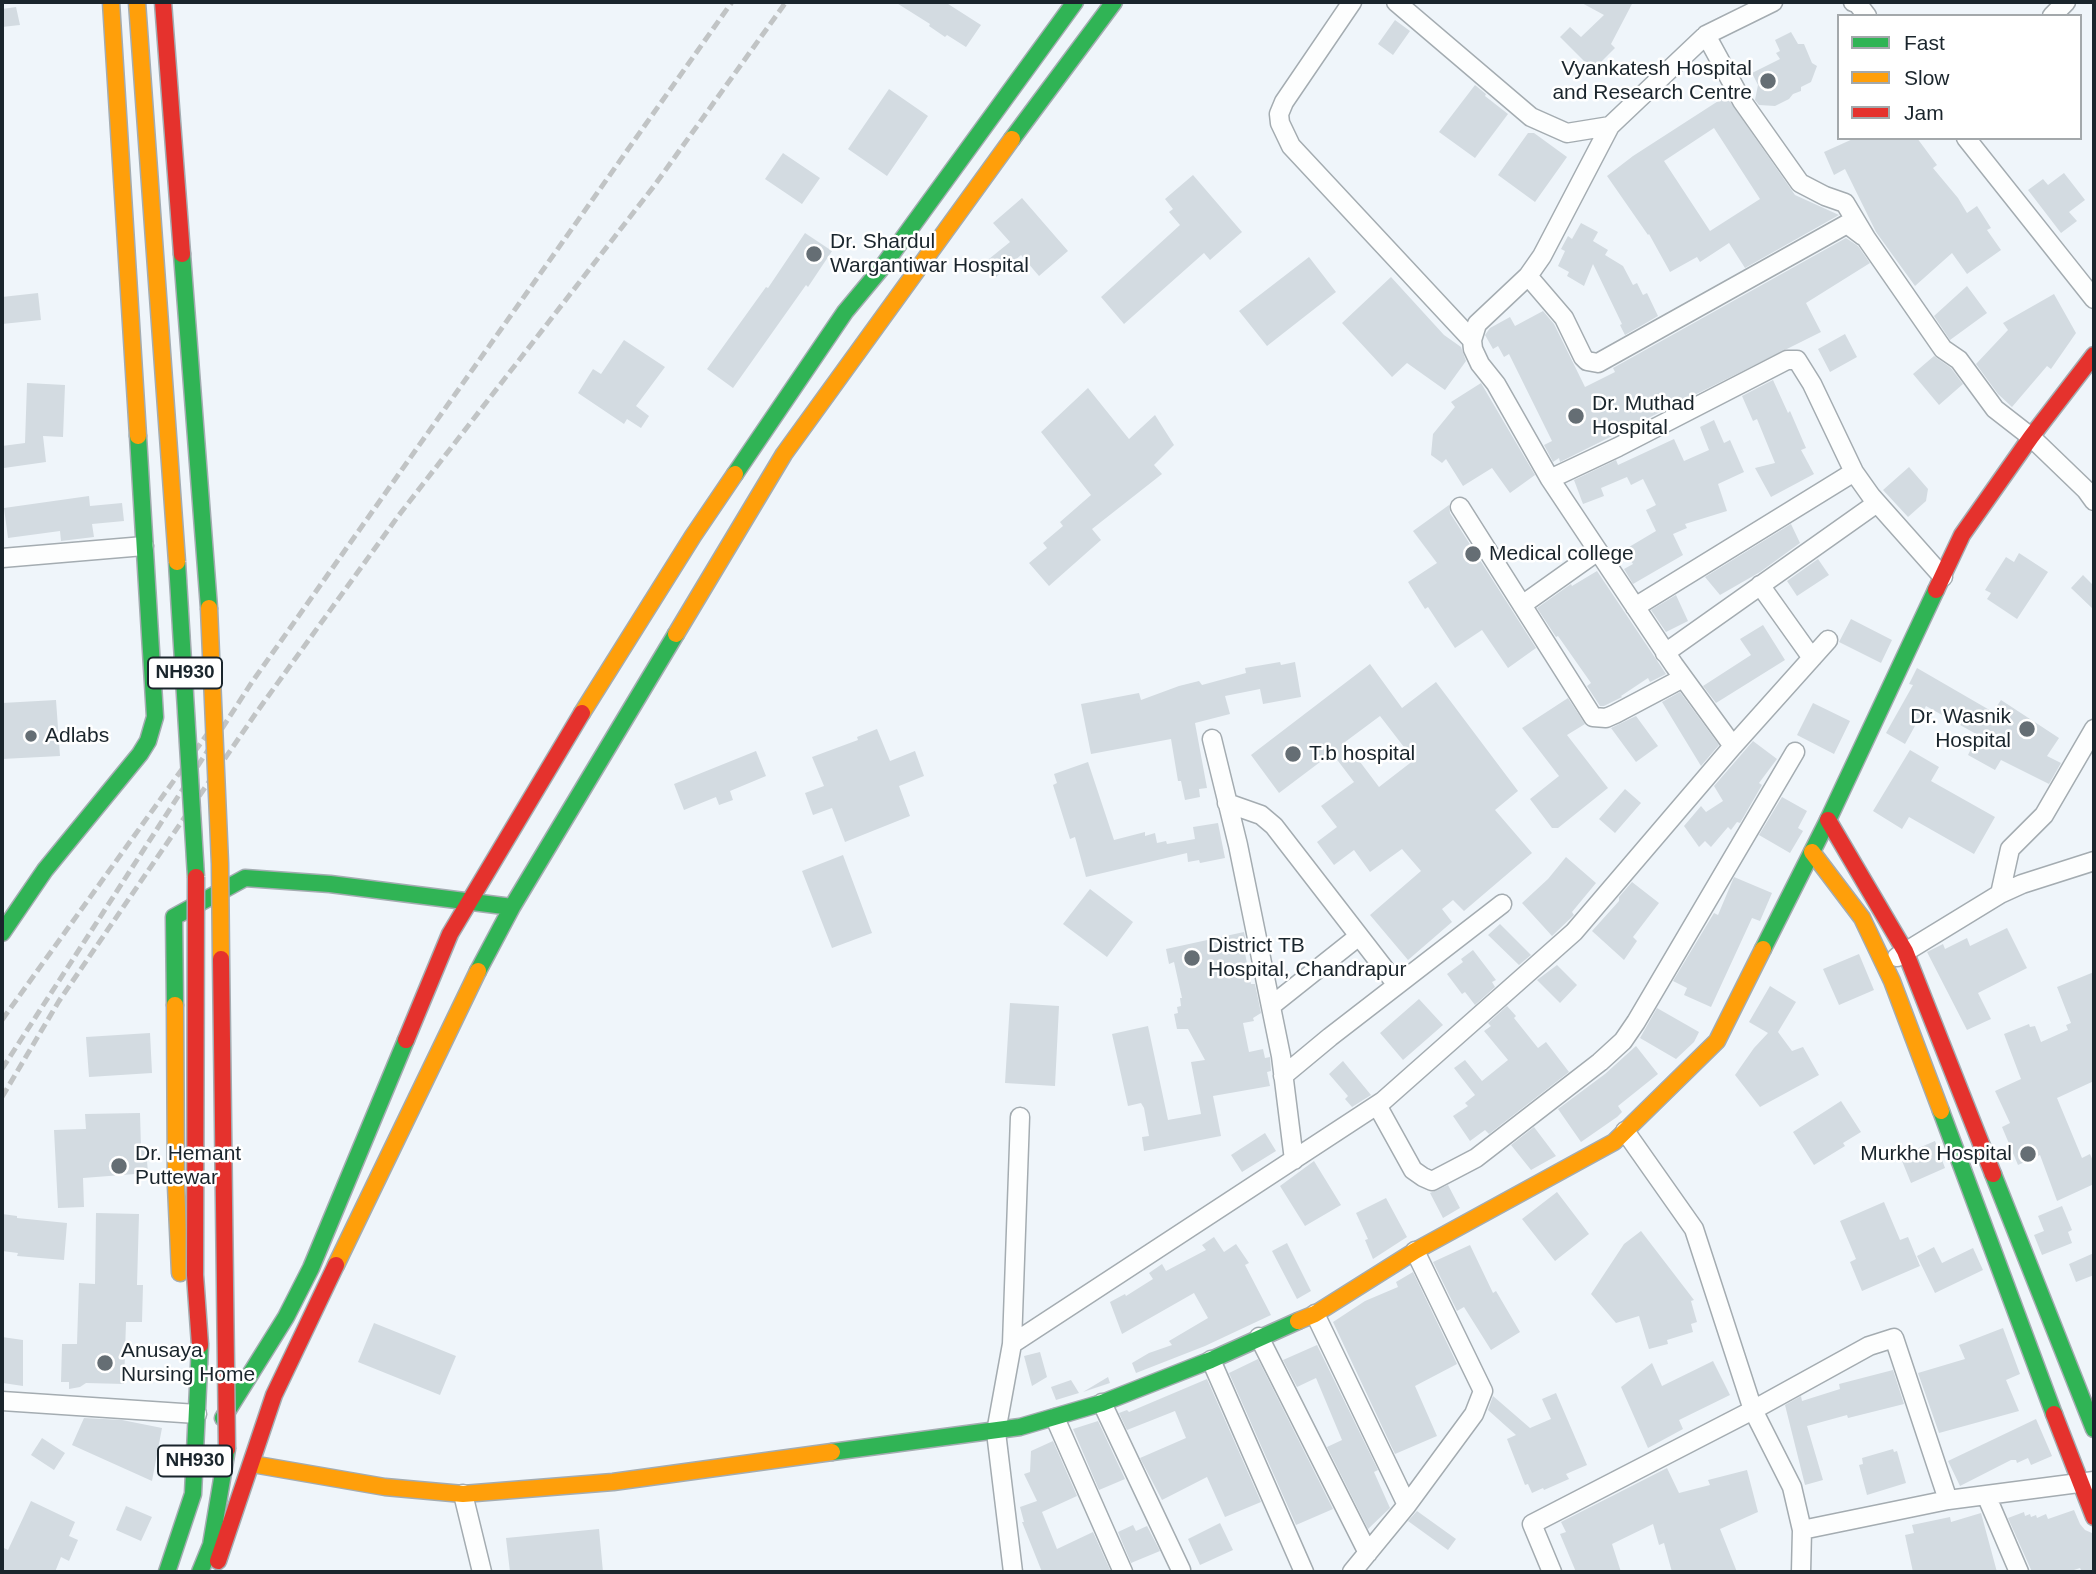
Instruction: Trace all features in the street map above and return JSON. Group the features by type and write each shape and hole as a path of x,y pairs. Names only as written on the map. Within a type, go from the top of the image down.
{"main road":[{"path":"2,933 45,870 139,754 152,731 155,717 111,2"},
{"name":"NH930","path":"137,2 164,357 196,849 195,1275 200,1345 193,1494 167,1572"},
{"name":"NH930","path":"163,2 209,608 220,864 227,1449 211,1545 200,1572"},
{"path":"214,1572 274,1395 481,964 512,907 548,808 693,536 845,312 1075,2"},
{"path":"195,1462 286,1317 311,1268 450,934 469,901 548,808 784,454 1114,2"},
{"path":"906,233 932,249"},
{"path":"252,1464 385,1487 463,1494 612,1482 996,1432 1102,1403 1211,1360 1315,1314 1415,1251 1614,1142 1717,1041 1828,820 1962,536 2031,437 2094,355"},
{"path":"1828,820 1905,951 2094,1429"},
{"path":"1812,852 1861,918 1886,967 2087,1483 2094,1517"},
{"path":"198,1385 180,1271 176,1198 174,917 246,878 330,884 512,907"}],"street":[{"path":"1352,2 1284,102 1279,114 1280,123 1291,146 1472,340"},
{"path":"1396,2 1531,117 1567,132 1610,126"},
{"path":"1733,747 1665,653 1550,479 1496,384 1480,364 1472,340 1477,324 1528,276 1550,243 1610,126 1706,34 1773,2"},
{"path":"1706,34 1742,101 1800,183 1844,203 1943,349 1959,360 1995,409 2031,437 2094,501"},
{"path":"1968,140 2094,299"},
{"path":"1528,276 1563,318 1583,357 1587,361 1598,363 1847,224 1866,238"},
{"path":"1550,479 1787,360 1797,360 1812,384 1854,471 1877,503 1943,578"},
{"path":"1635,607 1854,471"},
{"path":"1665,653 1877,503"},
{"path":"1460,507 1593,717 1606,718 1683,678"},
{"path":"2,558 144,546"},
{"path":"1522,606 1598,551"},
{"path":"1760,585 1812,658"},
{"path":"1012,1344 1377,1105 1574,932 1828,640"},
{"path":"2000,894 2010,849 2044,815 2094,729"},
{"path":"1212,739 1270,1006 1294,1160"},
{"path":"1377,1105 1413,1170 1432,1181 1476,1158 1600,1062 1623,1041 1636,1022 1795,752"},
{"path":"1227,803 1261,815 1274,826 1397,985"},
{"path":"1886,967 1905,951 2000,894 2022,884 2094,861"},
{"path":"1283,1076 1502,904"},
{"path":"1270,1006 1359,936"},
{"path":"1013,1572 996,1432 1012,1344 1020,1116"},
{"path":"1625,1131 1695,1229 1753,1410 1792,1487 1802,1530 1801,1572"},
{"path":"1352,1572 1407,1505 1474,1414 1483,1391 1415,1251"},
{"path":"1315,1314 1407,1505"},
{"path":"1259,1337 1368,1553"},
{"path":"1552,1572 1532,1524 1753,1410 1869,1346 1894,1338 1948,1500"},
{"path":"1211,1360 1304,1572"},
{"path":"2,1401 197,1414"},
{"path":"1102,1403 1181,1570"},
{"path":"1055,1418 1123,1572"},
{"path":"1802,1530 1948,1500 2087,1483"},
{"path":"463,1494 482,1572"},
{"path":"1986,1495 2018,1572"}],"building":[{"path":"895,2 945,2 981,25 966,47 947,35 945,37"},
{"path":"1580,2 1633,2 1611,44 1615,48 1593,70 1560,37 1570,27 1581,37 1604,15"},
{"path":"16,7 20,25 2,27 2,9"},
{"path":"1395,20 1410,31 1393,55 1378,44"},
{"path":"1791,32 1798,44 1804,44 1812,63 1817,66 1811,82 1775,106 1759,105 1755,100 1758,85 1752,73 1780,59 1776,53 1780,51 1775,40"},
{"path":"1475,85 1508,114 1475,158 1439,132"},
{"path":"889,89 928,116 887,176 848,149"},
{"path":"1726,96 1795,195 1839,215 1745,268 1729,243 1700,262 1697,257 1670,272 1649,234 1607,176","holes":["1714,128 1760,199 1710,231 1664,161"]},
{"path":"1528,133 1534,133 1567,157 1535,202 1498,175"},
{"path":"1851,140 1918,140 1937,165 1933,168 1967,213 1977,206 1991,228 1987,230 2001,250 1967,274 1952,253 1915,286 1876,232 1845,169 1834,175 1824,152"},
{"path":"783,153 820,178 802,204 765,179"},
{"path":"2064,173 2085,200 2069,212 2077,221 2061,233 2028,190 2043,179 2048,185"},
{"path":"1193,175 1242,232 1210,260 1204,253 1124,324 1101,297 1180,225 1169,212 1173,209 1165,199"},
{"path":"1022,198 1068,251 1039,276 1021,255 996,277 984,263 1010,242 993,223"},
{"path":"1581,223 1598,232 1593,241 1608,250 1605,255 1623,266 1633,285 1637,283 1643,295 1647,293 1658,316 1625,335 1593,264 1584,286 1567,276 1569,272 1558,266 1565,251 1561,249 1568,236 1572,239"},
{"path":"805,233 832,251 733,388 707,369 766,287 768,288"},
{"path":"1846,238 1858,246 1870,263 1806,303 1821,332 1560,462 1559,458 1553,462 1544,445 1552,441 1509,354 1504,357 1498,346 1493,349 1485,335 1490,328 1510,317 1515,326 1543,311 1554,324 1585,387 1615,372 1613,368"},
{"path":"1309,257 1336,292 1267,346 1239,311"},
{"path":"1391,277 1444,335 1461,347 1466,361 1445,390 1407,363 1392,377 1342,323"},
{"path":"1967,286 1987,313 1950,340 1934,316"},
{"path":"38,293 41,320 2,324 2,297"},
{"path":"2054,294 2076,333 2051,369 2047,366 2012,407 1998,394 1976,364 2008,330 2003,323"},
{"path":"1845,334 1857,357 1830,372 1818,349"},
{"path":"624,340 665,367 636,406 649,416 641,428 627,419 624,424 578,393 593,369 601,374"},
{"path":"1934,356 1951,368 1963,384 1939,405 1913,374"},
{"path":"1773,380 1788,413 1790,411 1806,448 1801,450 1814,474 1771,497 1755,468 1775,463 1757,419 1753,421 1742,396"},
{"path":"27,383 65,385 63,437 43,436 46,462 4,468 2,446 25,443"},
{"path":"1481,383 1535,475 1510,493 1492,468 1463,486 1446,459 1442,463 1431,455 1433,434 1455,407 1451,402"},
{"path":"1088,388 1129,439 1155,415 1174,445 1154,465 1162,474 1092,529 1101,540 1049,586 1029,563 1047,548 1043,543 1063,526 1060,522 1091,495 1041,432"},
{"path":"1714,420 1724,443 1730,440 1744,472 1718,484 1727,511 1685,524 1687,528 1673,534 1683,555 1633,584 1624,569 1633,564 1624,550 1656,531 1646,510 1656,505 1643,479 1631,485 1627,477 1601,488 1604,496 1583,504 1574,480 1616,460 1618,465 1674,439 1684,461 1709,450 1700,427"},
{"path":"1909,467 1928,489 1926,501 1908,517 1883,490"},
{"path":"89,496 90,506 122,503 124,521 92,524 94,537 61,541 60,531 8,538 4,508"},
{"path":"1449,505 1450,513 1536,648 1508,668 1482,630 1455,648 1408,582 1437,563 1413,531"},
{"path":"1791,524 1800,543 1760,572 1720,595 1705,577"},
{"path":"2019,553 2048,572 2017,619 1987,599 1991,593 1985,590 2006,557 2014,562"},
{"path":"1818,559 1829,575 1797,596 1787,581"},
{"path":"1597,571 1666,674 1650,682 1648,678 1604,706 1600,706 1587,686 1591,683 1537,608 1571,584 1572,586"},
{"path":"2083,575 2094,586 2094,610 2071,588"},
{"path":"1676,595 1688,621 1666,632 1651,610"},
{"path":"1851,619 1892,640 1881,663 1839,642"},
{"path":"1763,625 1785,660 1716,703 1703,686 1751,655 1740,639"},
{"path":"1280,662 1281,665 1295,662 1301,697 1263,704 1260,689 1225,696 1230,714 1195,723 1207,788 1199,789 1200,797 1185,800 1181,781 1178,781 1171,739 1091,754 1081,704 1139,693 1141,700 1179,686 1199,681 1202,685 1246,673 1245,668"},
{"path":"1370,664 1402,708 1436,682 1518,791 1495,810 1532,853 1464,911 1453,900 1442,909 1452,922 1408,960 1370,915 1421,871 1402,849 1370,872 1354,850 1334,865 1317,842 1337,827 1321,806 1354,782 1332,753 1279,793 1251,755","holes":["1380,716 1414,760 1379,787 1345,742"]},
{"path":"1917,668 1993,712 2001,700 2059,738 2047,756 2061,763 2049,784 2001,760 1995,770 1968,755 1978,735 1926,706 1905,744 1886,733 1913,685 1909,684"},
{"path":"1680,692 1719,745 1701,766 1662,702"},
{"path":"1568,698 1585,724 1567,735 1608,788 1558,828 1552,828 1530,799 1559,776 1522,728"},
{"path":"56,700 60,756 2,759 2,703"},
{"path":"1813,703 1850,721 1834,754 1797,735"},
{"path":"1636,716 1658,746 1636,762 1611,728"},
{"path":"877,729 890,761 915,751 924,776 899,786 910,816 845,842 832,808 813,815 805,793 824,786 812,757 858,740 857,737"},
{"path":"1753,741 1777,759 1759,783 1762,785 1740,823 1737,822 1731,830 1728,827 1711,847 1705,841 1699,847 1684,826 1701,806 1706,812 1723,801 1714,786"},
{"path":"1910,750 1939,767 1931,781 1995,817 1974,854 1909,817 1902,829 1873,811"},
{"path":"756,751 766,776 730,791 733,800 719,805 716,797 684,810 674,784"},
{"path":"1088,762 1114,840 1145,832 1145,836 1155,833 1157,843 1166,841 1167,844 1195,839 1193,827 1218,823 1225,858 1200,863 1199,860 1188,862 1187,853 1086,877 1075,837 1070,839 1053,785 1057,783 1054,774"},
{"path":"1625,789 1641,803 1615,833 1599,819"},
{"path":"1782,797 1807,811 1798,828 1803,831 1790,853 1759,835"},
{"path":"843,855 872,933 832,948 802,871"},
{"path":"1566,857 1596,883 1572,912 1574,915 1552,936 1522,903 1548,879"},
{"path":"1734,877 1772,893 1760,921 1752,918 1711,1007 1684,995 1687,988 1673,981 1714,913 1718,915"},
{"path":"1632,882 1659,903 1633,937 1637,941 1624,960 1592,931"},
{"path":"1090,889 1133,922 1107,957 1063,924"},
{"path":"1500,924 1531,955 1519,965 1488,935"},
{"path":"2007,928 2027,968 1978,993 1991,1019 1967,1030 1927,952 1943,944 1945,949 1967,938 1970,946"},
{"path":"1244,932 1251,984 1255,984 1261,1013 1253,1018 1254,1021 1243,1023 1249,1052 1263,1049 1265,1058 1270,1057 1271,1071 1267,1072 1270,1086 1213,1096 1221,1136 1144,1151 1142,1137 1149,1136 1144,1108 1141,1103 1128,1106 1112,1034 1148,1026 1168,1120 1201,1114 1191,1062 1205,1060 1188,1029 1177,1029 1174,1014 1178,1013 1177,1007 1181,1006 1182,998 1174,962 1169,964 1166,949"},
{"path":"1473,950 1496,980 1492,982 1495,987 1475,1005 1465,992 1462,994 1447,974"},
{"path":"1859,954 1874,990 1839,1005 1823,969"},
{"path":"1557,965 1577,985 1560,1003 1537,980"},
{"path":"2094,972 2094,1081 2057,1098 2082,1158 2090,1154 2094,1163 2094,1184 2057,1201 2040,1155 2018,1165 2002,1127 2010,1123 1995,1091 2021,1079 2004,1034 2029,1024 2030,1027 2035,1026 2041,1042 2068,1030 2066,1025 2071,1023 2057,987"},
{"path":"1770,986 1796,1002 1778,1032 1792,1051 1803,1047 1819,1075 1760,1107 1735,1075 1768,1033 1749,1022"},
{"path":"1419,999 1443,1025 1403,1060 1380,1033"},
{"path":"1010,1003 1059,1006 1055,1086 1005,1083"},
{"path":"1507,1006 1538,1048 1546,1042 1569,1072 1489,1134 1485,1130 1470,1141 1453,1116 1468,1106 1465,1103 1475,1095 1454,1068 1465,1060 1482,1081 1508,1060 1484,1031 1491,1026 1488,1023"},
{"path":"1657,1008 1699,1032 1694,1042 1676,1059 1640,1038"},
{"path":"150,1033 152,1073 89,1077 86,1037"},
{"path":"1636,1046 1658,1074 1618,1106 1622,1112 1617,1117 1581,1142 1558,1109 1605,1074"},
{"path":"1343,1061 1371,1095 1352,1107 1345,1099 1348,1096 1329,1074"},
{"path":"1841,1101 1861,1132 1843,1143 1845,1146 1814,1165 1793,1132"},
{"path":"140,1113 141,1149 146,1148 148,1173 83,1178 84,1207 58,1208 54,1130 86,1129 85,1114"},
{"path":"1534,1127 1556,1156 1531,1170 1511,1145"},
{"path":"1265,1133 1276,1151 1242,1172 1231,1155"},
{"path":"1935,1141 1945,1168 1911,1183 1900,1156"},
{"path":"1314,1161 1341,1205 1305,1226 1280,1186"},
{"path":"1448,1185 1460,1208 1443,1218 1430,1193"},
{"path":"1557,1192 1589,1234 1555,1261 1522,1219"},
{"path":"1386,1198 1407,1237 1373,1259 1365,1240 1368,1239 1356,1213"},
{"path":"1884,1202 1900,1240 1908,1237 1920,1266 1862,1291 1850,1262 1856,1259 1840,1221"},
{"path":"2062,1206 2072,1230 2068,1232 2072,1243 2042,1255 2034,1235 2044,1231 2038,1216"},
{"path":"96,1213 139,1214 137,1285 143,1285 142,1322 126,1322 124,1384 86,1383 69,1389 69,1382 61,1382 62,1344 77,1344 79,1283 95,1284"},
{"path":"2,1214 67,1223 64,1260 17,1256 18,1253 2,1251"},
{"path":"1641,1231 1694,1300 1691,1301 1697,1322 1691,1324 1693,1332 1667,1340 1668,1344 1649,1349 1639,1316 1616,1323 1591,1294 1624,1244"},
{"path":"1214,1237 1224,1252 1236,1244 1249,1263 1245,1265 1271,1315 1205,1346 1136,1373 1132,1363 1149,1353 1172,1345 1169,1341 1208,1318 1194,1293 1122,1334 1110,1302 1125,1294 1126,1296 1153,1279 1149,1273 1162,1264 1166,1271 1206,1250 1202,1245"},
{"path":"1287,1243 1311,1291 1297,1299 1272,1251"},
{"path":"1470,1245 1493,1293 1496,1291 1520,1332 1491,1350 1464,1307 1457,1311 1433,1262"},
{"path":"1934,1247 1942,1263 1973,1248 1983,1270 1935,1293 1917,1256"},
{"path":"2094,1253 2094,1275 2076,1282 2069,1264"},
{"path":"1413,1272 1457,1364 1415,1386 1437,1436 1395,1454 1333,1322 1365,1301 1398,1287 1396,1282"},
{"path":"374,1323 456,1356 440,1395 358,1362"},
{"path":"2003,1328 2020,1374 2006,1380 2019,1411 1939,1433 1918,1373 1965,1359 1959,1345"},
{"path":"2,1337 23,1340 23,1386 3,1383"},
{"path":"1317,1345 1378,1470 1374,1472 1390,1508 1368,1529 1327,1447 1342,1440 1316,1378 1297,1387 1283,1360"},
{"path":"1040,1352 1047,1377 1032,1386 1024,1356"},
{"path":"1258,1359 1333,1509 1296,1525 1229,1373"},
{"path":"1713,1361 1730,1395 1679,1420 1683,1429 1648,1448 1621,1387 1652,1363 1662,1386"},
{"path":"1893,1370 1904,1404 1807,1426 1823,1480 1805,1485 1785,1405 1801,1396 1802,1401 1840,1389 1839,1384"},
{"path":"1108,1377 1110,1383 1083,1392"},
{"path":"1207,1379 1261,1502 1225,1517 1207,1477 1162,1500 1140,1458 1186,1438 1175,1411 1127,1430 1119,1413 1127,1410 1129,1412"},
{"path":"1071,1380 1079,1393 1056,1400 1051,1387"},
{"path":"1556,1393 1587,1465 1566,1474 1569,1479 1532,1493 1528,1484 1525,1485 1507,1439 1516,1435 1488,1410 1493,1396 1530,1428 1551,1419 1542,1399"},
{"path":"84,1418 122,1420 162,1428 152,1481 72,1445"},
{"path":"2036,1419 2052,1456 2031,1465 2028,1458 2017,1463 2016,1460 2011,1460 1960,1486 1948,1461"},
{"path":"1098,1421 1125,1479 1099,1490 1073,1429"},
{"path":"42,1438 65,1453 54,1470 31,1455"},
{"path":"1053,1441 1077,1496 1042,1512 1057,1549 1093,1532 1111,1572 1042,1572 1022,1522 1020,1507 1037,1501 1024,1474 1030,1472 1031,1451"},
{"path":"1893,1449 1894,1452 1897,1451 1906,1483 1867,1495 1859,1465 1863,1464 1862,1458"},
{"path":"1667,1468 1679,1493 1710,1485 1708,1480 1747,1470 1758,1512 1720,1529 1737,1572 1672,1572 1664,1543 1659,1545 1653,1524 1612,1544 1621,1572 1576,1572 1560,1534 1566,1532 1561,1522"},
{"path":"31,1501 75,1522 69,1536 78,1540 69,1561 61,1557 55,1572 2,1572 2,1547 8,1550"},
{"path":"126,1506 152,1517 141,1541 116,1530"},
{"path":"2074,1510 2080,1524 2092,1533 2094,1538 2094,1572 2082,1572 2080,1568 2068,1572 2032,1572 2008,1518 2024,1512 2025,1516 2036,1515 2037,1518 2046,1514 2048,1519"},
{"path":"1417,1511 1456,1539 1448,1550 1408,1521"},
{"path":"1981,1513 1997,1572 1913,1572 1905,1535 1914,1533 1912,1525 1950,1517 1951,1522"},
{"path":"1220,1523 1233,1550 1200,1565 1188,1539"},
{"path":"1133,1525 1136,1531 1147,1526 1160,1551 1131,1563 1118,1532"},
{"path":"599,1529 603,1572 510,1572 506,1538"}],"railway":[{"path":"2,1069 252,682 732,2"},
{"path":"2,1097 59,1001 256,713 399,515 654,186 786,2"},
{"path":"2,1020 208,733"}],"traffic: fast":[{"path":"735,474 845,312 880,270 1075,2"},
{"path":"1012,139 1114,2"},
{"path":"182,254 209,608"},
{"path":"2,933 45,870 140,754 148,741 155,717 138,436"},
{"path":"177,562 196,877"},
{"path":"1763,949 1828,820 1936,590"},
{"path":"478,971 512,907 676,634"},
{"path":"175,1005 174,917 245,878 330,884 512,907"},
{"path":"223,1418 286,1317 311,1268 406,1040"},
{"path":"1941,1111 2054,1414"},
{"path":"1993,1174 2094,1429"},
{"path":"832,1452 1020,1427 1102,1403 1211,1360 1298,1321"},
{"path":"167,1572 193,1494 200,1345"},
{"path":"200,1572 211,1545 227,1449"}],"traffic: slow":[{"path":"111,2 138,436"},
{"path":"137,2 177,562"},
{"path":"676,634 784,454 1012,139"},
{"path":"582,713 735,474"},
{"path":"209,608 220,864 221,959"},
{"path":"1812,852 1862,918 1892,981 1941,1111"},
{"path":"1298,1321 1315,1314 1415,1251 1614,1142 1717,1041 1763,949"},
{"path":"336,1265 478,971"},
{"path":"175,1005 176,1186 180,1273"},
{"path":"252,1464 385,1487 463,1494 613,1482 832,1452"}],"traffic: jam":[{"path":"163,2 182,254"},
{"path":"1936,590 1962,535 2031,437 2094,355"},
{"path":"406,1040 450,934 582,713"},
{"path":"1828,820 1905,951 1993,1174"},
{"path":"196,877 195,1275 200,1345"},
{"path":"221,959 227,1449"},
{"path":"218,1561 274,1395 336,1265"},
{"path":"2054,1414 2094,1517"}],"place":[{"name":"Vyankatesh Hospital and Research Centre","path":"1768,81"},
{"name":"Dr. Shardul Wargantiwar Hospital","path":"814,254"},
{"name":"Dr. Muthad Hospital","path":"1576,416"},
{"name":"Medical college","path":"1473,554"},
{"name":"Dr. Wasnik Hospital","path":"2027,729"},
{"name":"Adlabs","path":"31,736"},
{"name":"T.b hospital","path":"1293,754"},
{"name":"District TB Hospital, Chandrapur","path":"1192,958"},
{"name":"Murkhe Hospital","path":"2028,1154"},
{"name":"Dr. Hemant Puttewar","path":"119,1166"},
{"name":"Anusaya Nursing Home","path":"105,1363"}]}
